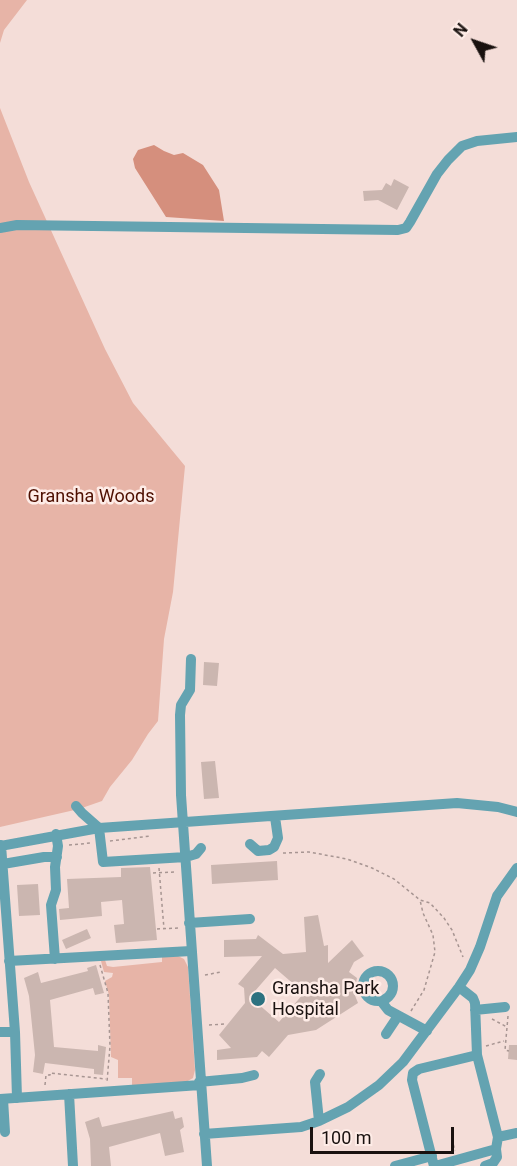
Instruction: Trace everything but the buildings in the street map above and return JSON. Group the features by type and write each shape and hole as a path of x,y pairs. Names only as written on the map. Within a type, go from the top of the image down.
{"street":[{"path":"0,228 17,225 398,230 406,228 437,174 447,160 462,146 477,141 517,137"},
{"path":"191,659 189,690 181,705 179,729 192,977 207,1166"},
{"path":"17,1098 15,1032 0,845 99,828 457,803 498,807 517,812"},
{"path":"76,806 99,828 103,862 186,857 196,854 201,848"},
{"path":"250,844 258,851 274,847 278,838 275,817"},
{"path":"55,959 51,905 56,890 56,834"},
{"path":"3,864 44,857 57,852"},
{"path":"204,1134 301,1127 319,1122 348,1107 379,1085 403,1062 470,970 497,896 517,868"},
{"path":"189,926 250,919"},
{"path":"9,962 191,951"},
{"path":"459,987 473,998 477,1052 498,1137 496,1149 498,1157 494,1163 485,1166"},
{"path":"381,1000 388,1010 427,1031"},
{"path":"475,1010 507,1011"},
{"path":"386,1034 402,1017"},
{"path":"1,1032 15,1032"},
{"path":"434,1163 412,1080 413,1073 419,1069 477,1052"},
{"path":"319,1122 315,1082 320,1074"},
{"path":"5,1132 2,1099 107,1092 254,1075"},
{"path":"69,1094 73,1166"},
{"path":"498,1137 517,1133"},
{"path":"395,1166 463,1159 496,1149"}],"path":[{"path":"57,852 101,842 155,834"},
{"path":"269,850 273,854 309,852 347,859 394,879 420,900 430,903 452,930 470,970"},
{"path":"159,858 164,929"},
{"path":"153,873 186,871"},
{"path":"402,1017 424,990 435,952 433,935 420,900"},
{"path":"157,929 189,926"},
{"path":"97,956 108,993 110,1046 107,1092"},
{"path":"192,977 221,972"},
{"path":"507,1011 505,1050 509,1051"},
{"path":"196,1026 225,1024"},
{"path":"477,1052 506,1041"},
{"path":"46,1096 46,1075 50,1073 107,1080"},
{"path":"452,1139 463,1159"}],"green space":[{"path":"0,0 27,0 4,30 0,43"},
{"name":"Gransha Woods","path":"0,108 29,182 105,349 133,403 185,466 173,592 164,639 158,721 102,801 79,809 0,827"},
{"path":"178,956 184,959 188,967 195,1070 193,1078 186,1082 132,1086 132,1078 118,1078 118,1060 111,1057 109,995 105,981 112,977 113,973 104,972 101,961 105,960 107,966 113,967 162,962 162,957"}],"shaded area":[{"path":"154,145 174,155 183,153 203,165 219,190 224,221 166,217 135,168 133,159 138,150"}],"place":[{"name":"Gransha Park Hospital","path":"258,999"}]}
